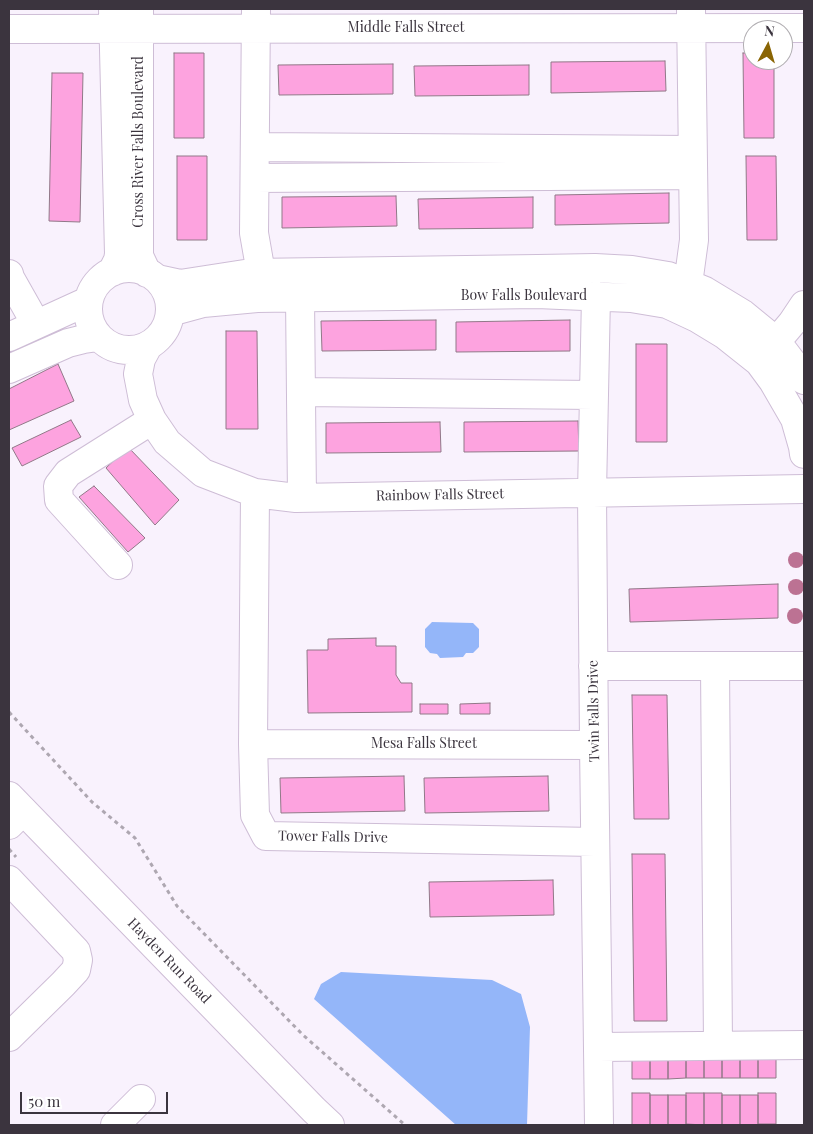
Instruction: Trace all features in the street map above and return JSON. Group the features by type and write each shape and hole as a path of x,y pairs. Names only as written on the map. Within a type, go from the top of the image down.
{"street":[{"name":"Middle Falls Street","path":"9,29 126,19 691,18 804,28"},
{"path":"688,284 694,240 691,18"},
{"name":"Cross River Falls Boulevard","path":"112,272 119,254 126,19"},
{"name":"Cross River Falls Boulevard","path":"126,19 139,256 152,276"},
{"path":"256,19 254,234 260,273"},
{"path":"255,147 693,162"},
{"path":"255,178 693,162"},
{"path":"9,369 84,338 128,350 148,346 159,338 166,326 170,312 169,300 165,289 152,276 136,269 124,268 112,272 101,279 93,289 88,301 89,320 91,326 108,343"},
{"name":"Bow Falls Boulevard","path":"152,276 180,284 251,273 595,268 632,270 668,276 705,291 743,314 776,341 804,380"},
{"path":"9,274 36,324"},
{"name":"Bow Falls Boulevard","path":"170,312 203,303 257,298 300,297 527,294 631,298 667,304 697,318 725,335 759,362 773,381 795,418 804,454"},
{"name":"Twin Falls Drive","path":"596,296 592,493 599,1125"},
{"path":"300,297 302,498"},
{"path":"9,337 88,301"},
{"path":"759,362 792,323 804,305"},
{"name":"Rainbow Falls Street","path":"108,343 129,360 138,374 143,400 152,420 167,442 203,473 255,493 302,498 804,489"},
{"name":"Rainbow Falls Street","path":"138,374 141,359 148,346"},
{"path":"301,392 594,395"},
{"path":"118,565 59,500 58,486 68,473 152,420"},
{"name":"Tower Falls Drive","path":"255,493 255,816 266,836 595,842"},
{"path":"593,666 804,666"},
{"path":"715,666 718,1046"},
{"name":"Mesa Falls Street","path":"254,744 594,745"},
{"name":"Hayden Run Road","path":"14,810 330,1125"},
{"path":"9,880 76,951 78,960 76,970 9,1036"},
{"path":"598,1046 804,1045"},
{"path":"115,1125 141,1099"}],"path":[{"path":"9,712 92,802 135,838 177,906 303,1035 405,1125"}],"water":[{"path":"432,622 473,623 479,629 479,647 473,653 466,653 463,657 440,658 437,654 430,653 425,647 425,629"},
{"path":"341,972 492,980 521,994 530,1027 527,1125 456,1125 314,999 321,984"}],"building":[{"path":"174,53 204,53 204,138 174,138"},
{"path":"665,61 666,91 551,93 551,62"},
{"path":"393,64 393,94 279,95 278,65"},
{"path":"529,65 529,95 415,96 414,66"},
{"path":"743,70 774,70 774,138 744,138"},
{"path":"52,73 83,73 80,222 49,221"},
{"path":"177,156 207,156 207,240 177,240"},
{"path":"746,156 776,156 777,240 747,240"},
{"path":"669,193 669,223 555,225 555,195"},
{"path":"396,196 397,226 282,228 282,197"},
{"path":"533,197 533,228 419,229 418,199"},
{"path":"436,320 436,350 322,351 321,321"},
{"path":"570,320 570,351 456,352 456,322"},
{"path":"226,331 257,331 258,429 226,429"},
{"path":"636,344 667,344 667,442 636,442"},
{"path":"58,364 74,401 9,430 9,389"},
{"path":"71,420 81,437 22,466 12,448"},
{"path":"578,421 579,451 464,452 464,422"},
{"path":"440,422 441,452 326,453 326,423"},
{"path":"128,447 179,500 155,525 106,468"},
{"path":"94,486 145,538 128,552 79,497"},
{"path":"778,584 778,618 630,622 629,589"},
{"path":"376,638 376,646 396,646 396,675 401,683 412,683 412,712 308,713 307,650 328,650 328,639"},
{"path":"632,695 667,695 669,819 634,819"},
{"path":"490,703 490,714 460,714 460,704"},
{"path":"420,704 448,704 448,714 420,714"},
{"path":"404,776 405,811 281,813 280,778"},
{"path":"548,776 549,811 425,813 424,778"},
{"path":"632,854 665,854 667,1021 634,1021"},
{"path":"553,880 554,915 430,917 429,882"},
{"path":"740,1058 740,1078 722,1078 722,1059"},
{"path":"740,1058 758,1058 758,1078 740,1078"},
{"path":"758,1058 776,1058 776,1078 758,1078"},
{"path":"632,1059 650,1059 650,1079 632,1079"},
{"path":"650,1059 668,1059 668,1079 650,1079"},
{"path":"668,1059 686,1059 686,1078 668,1079"},
{"path":"686,1059 704,1059 704,1078 686,1078"},
{"path":"704,1059 722,1059 722,1078 704,1078"},
{"path":"632,1093 650,1093 650,1125 632,1125"},
{"path":"686,1093 704,1093 704,1125 686,1124"},
{"path":"704,1093 722,1093 722,1125 704,1125"},
{"path":"758,1093 776,1093 776,1124 758,1124"},
{"path":"650,1095 668,1095 668,1125 650,1125"},
{"path":"668,1095 686,1095 686,1125 668,1125"},
{"path":"722,1095 740,1095 740,1125 722,1125"},
{"path":"740,1095 758,1095 758,1125 740,1125"}]}
